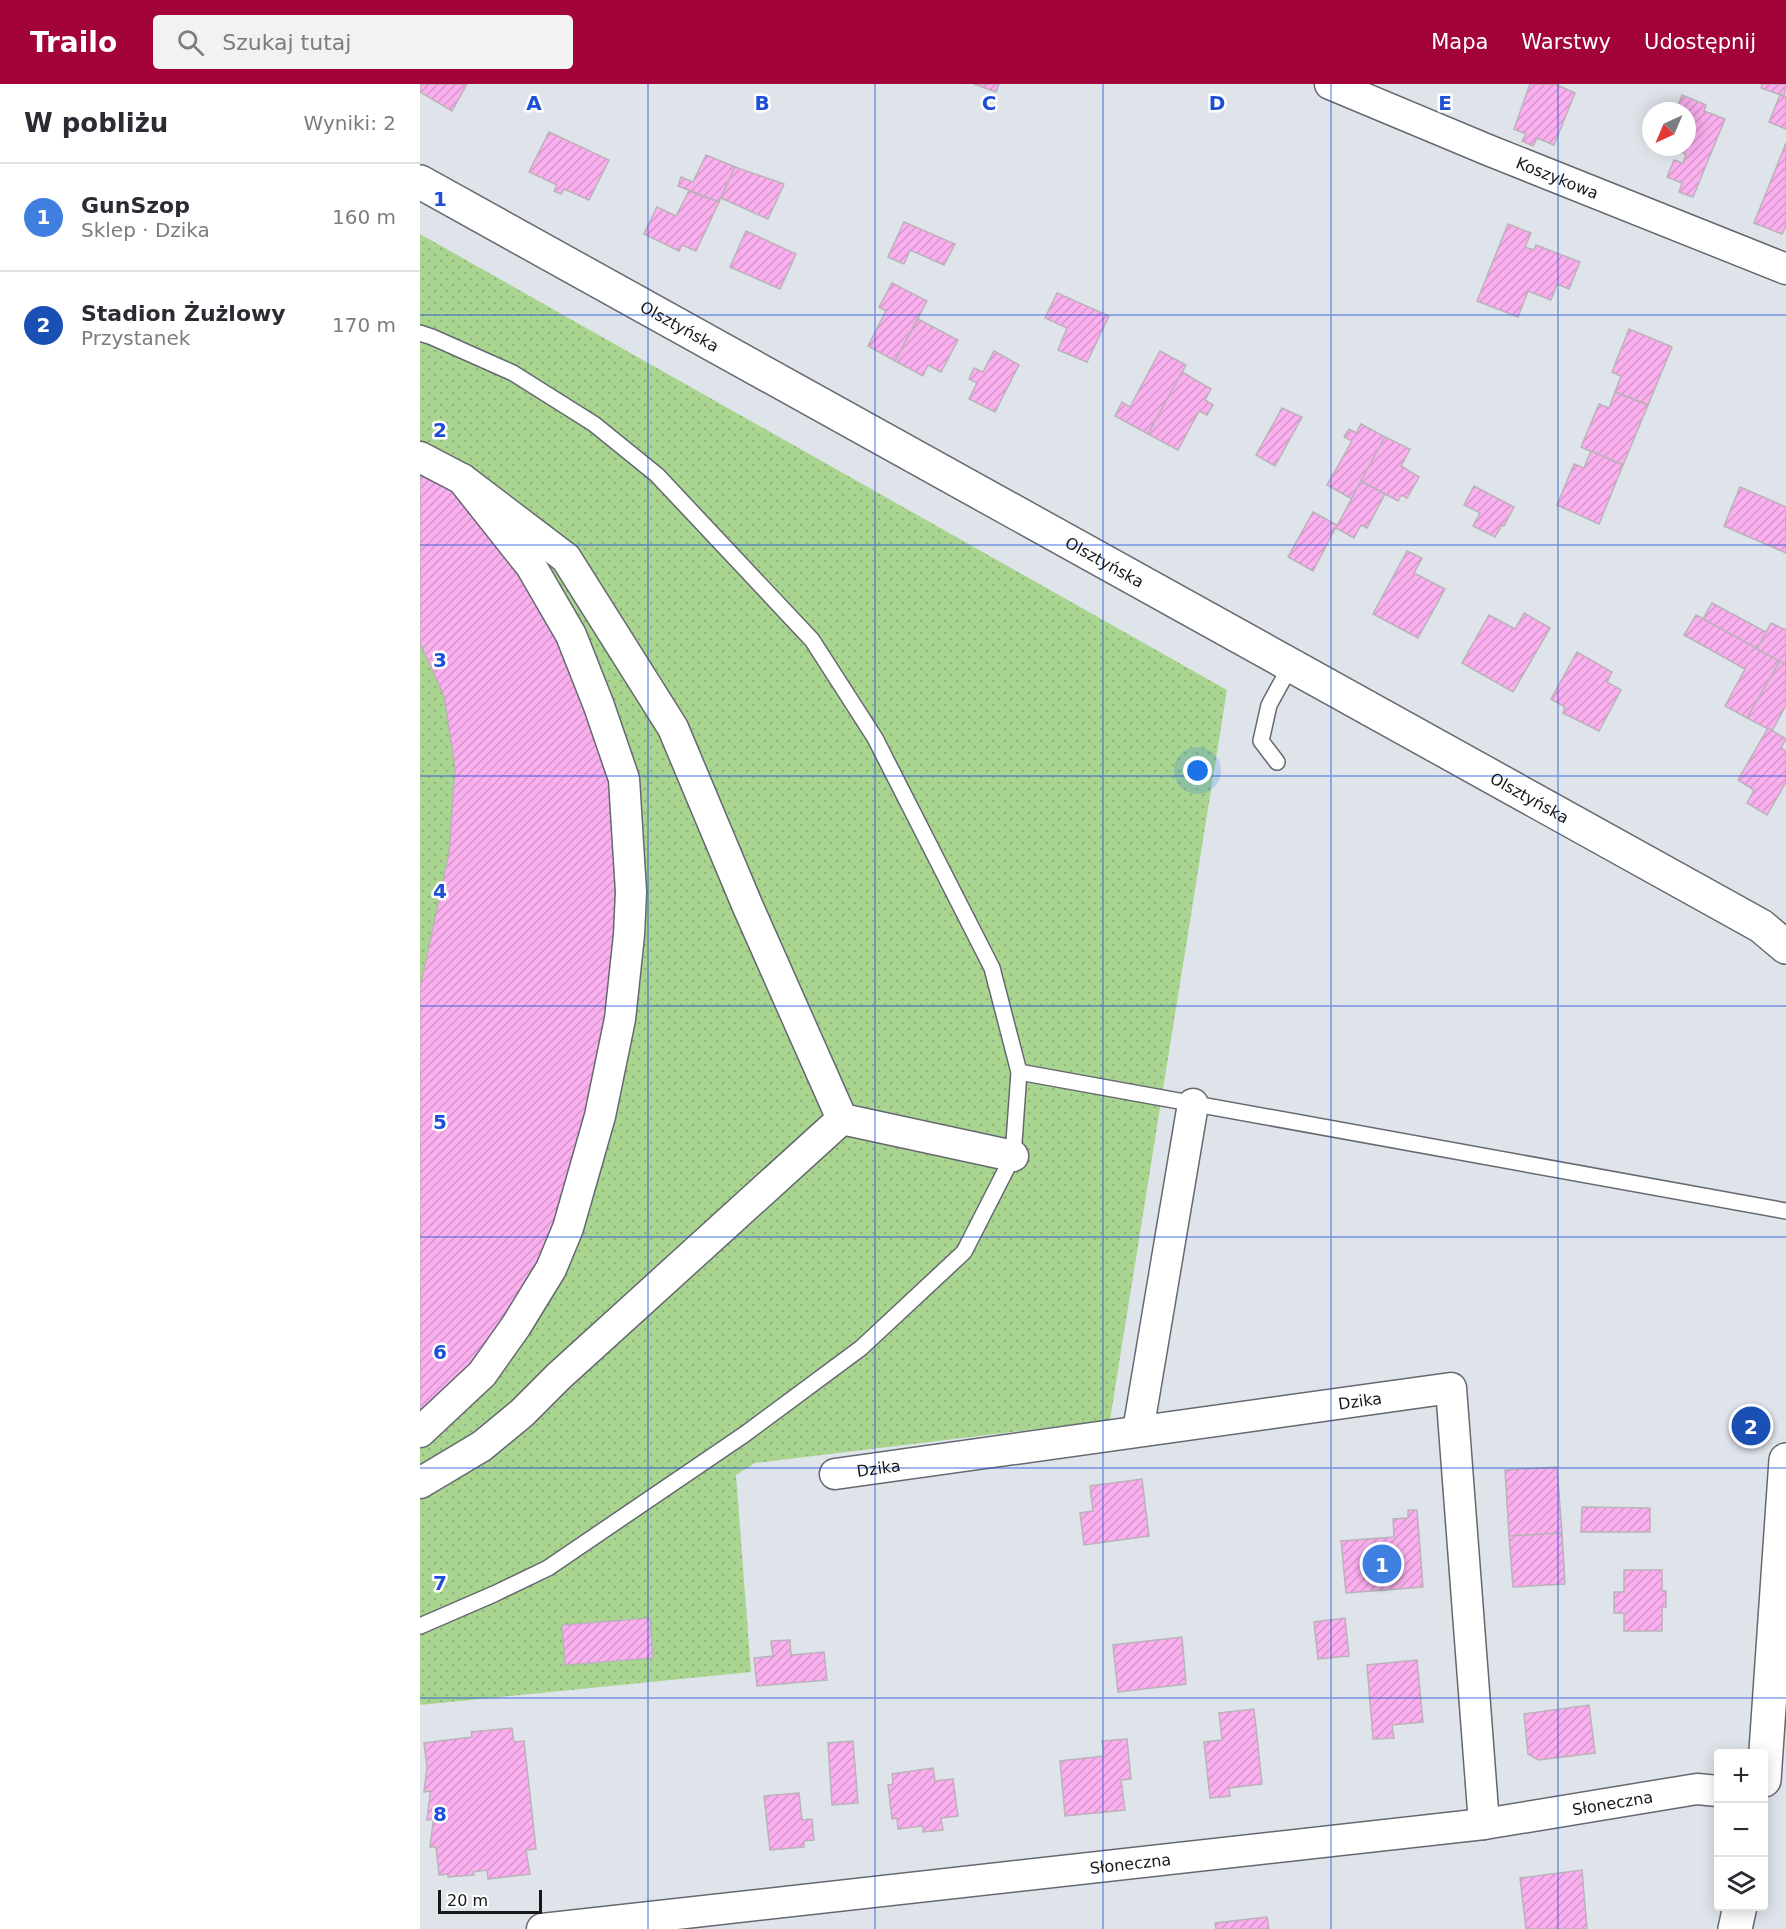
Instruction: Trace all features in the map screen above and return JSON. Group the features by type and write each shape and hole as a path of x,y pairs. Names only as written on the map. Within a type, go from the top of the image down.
{"street":[{"name":"Koszykowa","path":"1330,84 1488,150 1786,268"},
{"name":"Olsztyńska","path":"420,182 1761,926 1786,947"},
{"path":"420,458 462,479 566,558 658,702 673,728 753,918 842,1119"},
{"path":"420,1432 482,1374 516,1326 550,1269 568,1228 600,1116 620,1018 631,892 624,779 571,635 531,566 462,479"},
{"path":"1138,1431 1193,1104"},
{"path":"842,1119 1013,1156"},
{"path":"420,1483 482,1446 522,1413 559,1376 842,1119"},
{"name":"Dzika","path":"835,1474 1451,1388 1484,1824"},
{"path":"1771,1772 1786,1460"},
{"name":"Słoneczna","path":"542,1929 1484,1824 1697,1789 1714,1791"},
{"path":"1735,1929 1739,1911"}],"lane":[{"path":"420,333 513,373 594,424 657,475 812,640 875,738 992,968 1019,1072 1013,1156 964,1252 861,1348 745,1434 548,1568 420,1626"},
{"path":"1278,762 1261,741 1269,705 1291,665"},
{"path":"1019,1072 1786,1211"}],"green space":[{"path":"420,234 1227,690 1110,1420 755,1463 736,1475 751,1672 420,1705"}],"building":[{"path":"420,84 467,84 452,111 420,92"},
{"path":"974,84 999,84 996,92"},
{"path":"1530,84 1555,84 1575,93 1554,145 1537,138 1533,146 1522,141 1526,134 1514,129"},
{"path":"1762,84 1786,84 1784,96 1761,88"},
{"path":"1682,95 1706,105 1704,111 1725,119 1693,197 1679,192 1682,183 1667,177 1674,160 1683,163 1685,156 1696,156 1696,102 1679,102"},
{"path":"1780,95 1786,97 1786,129 1769,122"},
{"path":"549,132 609,160 589,200 564,189 561,194 554,191 557,185 529,172"},
{"path":"1786,143 1786,226 1782,234 1754,223"},
{"path":"706,155 735,167 719,202 678,186 681,177 693,182"},
{"path":"735,167 784,184 768,219 721,198"},
{"path":"689,191 719,202 696,251 682,245 679,251 644,234 657,207 676,216"},
{"path":"904,222 955,244 944,265 910,250 904,264 888,257"},
{"path":"1508,224 1531,233 1525,247 1534,250 1536,245 1580,262 1569,289 1557,284 1551,300 1528,291 1518,317 1477,301"},
{"path":"746,231 796,254 780,289 730,267"},
{"path":"892,283 927,301 895,361 868,346 886,311 879,307"},
{"path":"1057,293 1109,316 1087,362 1058,350 1067,328 1045,318"},
{"path":"918,319 958,340 941,372 928,365 923,376 895,361"},
{"path":"1629,329 1672,347 1648,405 1615,392 1621,376 1612,372"},
{"path":"994,351 1019,365 995,412 969,399 977,383 969,379 974,368 983,372"},
{"path":"1160,351 1186,365 1148,434 1115,416 1122,402 1130,407"},
{"path":"1182,372 1211,389 1205,400 1213,405 1207,415 1199,411 1178,450 1148,434"},
{"path":"1615,392 1648,405 1623,465 1581,447 1599,404 1609,408"},
{"path":"1282,408 1302,417 1275,466 1256,455"},
{"path":"1361,424 1385,437 1352,499 1327,485 1352,441 1344,437 1349,429 1356,433"},
{"path":"1385,437 1410,449 1401,466 1419,477 1407,498 1401,495 1398,501 1361,481"},
{"path":"1591,451 1623,465 1599,524 1557,505 1574,464 1584,468"},
{"path":"420,457 531,566 624,779 629,935 551,1269 420,1432 420,988 449,853 455,768 444,696 420,643"},
{"path":"1361,481 1385,494 1367,528 1361,525 1354,538 1336,528"},
{"path":"1474,486 1514,507 1495,537 1473,526 1480,513 1464,505"},
{"path":"1740,487 1786,507 1786,553 1724,526"},
{"path":"1313,512 1337,525 1313,571 1288,557"},
{"path":"1407,551 1422,558 1414,573 1445,589 1418,638 1373,614"},
{"path":"1712,603 1766,632 1757,649 1703,619"},
{"path":"1524,613 1550,628 1513,692 1462,663 1489,615 1515,629"},
{"path":"1696,615 1780,661 1747,718 1725,706 1745,669 1684,635"},
{"path":"1771,623 1786,630 1786,665 1757,649"},
{"path":"1577,652 1612,672 1607,682 1621,690 1599,731 1563,713 1565,707 1551,699"},
{"path":"1780,661 1786,665 1786,705 1772,731 1747,718"},
{"path":"1768,728 1786,739 1781,748 1786,751 1786,782 1767,815 1747,803 1754,790 1738,780"},
{"path":"1557,1467 1562,1533 1509,1536 1505,1470"},
{"path":"1142,1479 1149,1536 1084,1545 1080,1513 1093,1511 1090,1486"},
{"path":"1582,1507 1650,1508 1650,1532 1581,1532"},
{"path":"1408,1510 1417,1510 1423,1587 1346,1593 1341,1541 1394,1537 1393,1519 1408,1518"},
{"path":"1562,1533 1565,1584 1513,1587 1509,1536"},
{"path":"1624,1570 1662,1570 1662,1591 1666,1591 1666,1607 1662,1607 1662,1631 1624,1631 1624,1613 1614,1613 1614,1592 1624,1592"},
{"path":"650,1618 653,1658 565,1665 562,1625"},
{"path":"1345,1618 1349,1656 1318,1659 1314,1622"},
{"path":"1182,1637 1186,1684 1118,1692 1113,1645"},
{"path":"790,1640 791,1655 824,1652 827,1680 757,1686 754,1658 773,1656 771,1641"},
{"path":"1417,1660 1423,1722 1392,1725 1394,1738 1373,1739 1367,1665"},
{"path":"1589,1705 1595,1753 1538,1760 1528,1754 1524,1714"},
{"path":"1254,1709 1262,1784 1229,1788 1230,1796 1210,1798 1204,1742 1222,1740 1219,1713"},
{"path":"512,1728 514,1742 524,1741 536,1849 526,1850 530,1874 488,1879 487,1870 473,1872 474,1875 448,1877 448,1874 439,1875 436,1847 430,1847 433,1819 427,1820 430,1791 424,1792 427,1767 424,1743 472,1737 471,1732"},
{"path":"1127,1739 1131,1779 1121,1780 1125,1810 1065,1816 1060,1761 1104,1756 1102,1741"},
{"path":"853,1741 858,1803 832,1805 828,1743"},
{"path":"933,1768 935,1781 953,1779 958,1816 941,1818 943,1830 923,1832 923,1826 898,1829 897,1818 892,1819 888,1785 893,1784 892,1774"},
{"path":"799,1793 802,1820 812,1819 814,1840 804,1841 804,1847 770,1850 764,1796"},
{"path":"1582,1870 1587,1929 1526,1929 1520,1878"},
{"path":"1267,1917 1269,1929 1216,1929 1215,1923"}],"place":[{"name":"Stadion Żużlowy","path":"1751,1426"},
{"name":"GunSzop","path":"1382,1564"}]}
